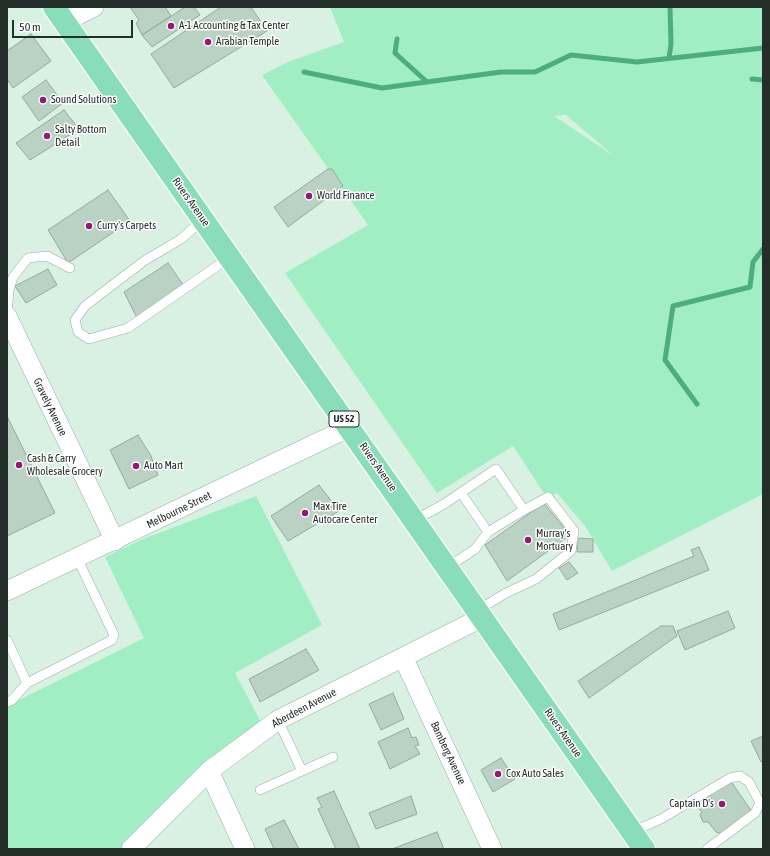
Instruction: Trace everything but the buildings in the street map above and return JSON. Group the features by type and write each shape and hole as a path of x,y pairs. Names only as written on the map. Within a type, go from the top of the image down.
{"main road":[{"name":"Rivers Avenue","path":"59,15 448,567 638,841"}],"street":[{"path":"59,15 94,7"},
{"name":"Gravely Avenue","path":"7,315 115,540"},
{"name":"Melbourne Street","path":"7,591 350,428"},
{"name":"Aberdeen Avenue","path":"131,849 209,771 278,720 403,657 480,614"},
{"name":"Bamberg Avenue","path":"403,657 492,849"},
{"path":"209,771 246,849"}],"lane":[{"path":"203,220 181,240 144,261 85,306 75,320 78,332 89,339 128,328 230,257"},
{"path":"7,315 9,290 13,277 28,258 47,256 70,268"},
{"path":"415,520 461,493 496,469 524,510"},
{"path":"461,493 488,532"},
{"path":"448,567 475,549 488,532 548,497 574,531 571,551 536,579 506,593 480,614"},
{"path":"7,702 12,700 27,683 112,640 114,635 77,558"},
{"path":"7,640 27,683"},
{"path":"278,720 302,771"},
{"path":"260,790 333,757"},
{"path":"638,841 661,818 730,778 740,776 749,782 760,803 755,813 707,849"}],"green space":[{"path":"330,7 763,7 763,494 612,571 585,526 557,493 547,498 513,446 437,493 285,273 368,225 262,75 290,61 344,42","holes":["566,115 614,156 554,116"]},
{"path":"256,496 322,625 235,673 265,730 131,849 7,849 7,706 144,638 105,557 143,539"}],"waterway":[{"path":"669,58 671,44 670,7"},
{"path":"397,39 395,53 427,82"},
{"path":"304,72 382,88 501,72 535,72 571,55 637,62 763,48"},
{"path":"752,79 763,80"},
{"path":"697,404 665,360 673,306 750,287 753,262 763,249"}],"place":[{"name":"A-1 Accounting & Tax Center","path":"171,26"},
{"name":"Arabian Temple","path":"208,42"},
{"name":"Sound Solutions","path":"43,100"},
{"name":"Salty Bottom Detail","path":"47,136"},
{"name":"World Finance","path":"309,196"},
{"name":"Curry's Carpets","path":"89,226"},
{"name":"Cash & Carry Wholesale Grocery","path":"19,465"},
{"name":"Auto Mart","path":"136,466"},
{"name":"Max Tire Autocare Center","path":"305,513"},
{"name":"Murray's Mortuary","path":"528,540"},
{"name":"Cox Auto Sales","path":"498,774"},
{"name":"Captain D's","path":"722,804"}]}
